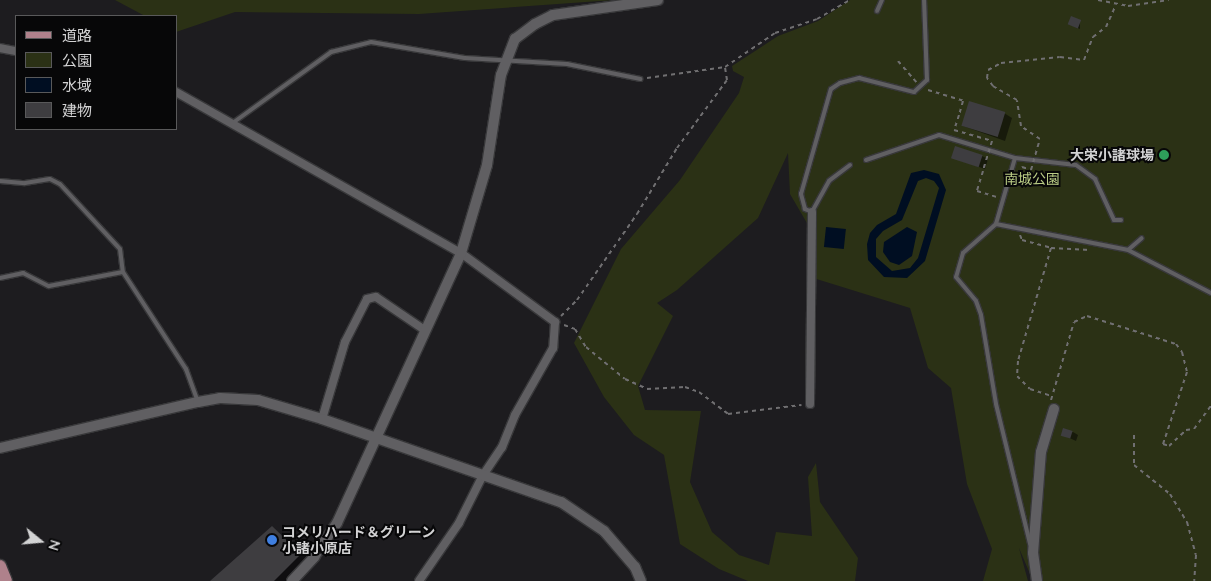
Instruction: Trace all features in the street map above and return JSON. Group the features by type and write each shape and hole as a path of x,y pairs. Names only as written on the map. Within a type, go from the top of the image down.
{"main road":[{"path":"0,567 6,581"}],"street":[{"path":"292,581 314,557 333,529 423,330 461,253 488,165 505,59 515,40 535,24 553,15 658,0"},
{"path":"0,48 15,51"},
{"path":"178,93 196,106 234,122 335,184 461,253 555,322 553,348 516,415 502,447 483,475 458,523 419,581"},
{"path":"810,404 812,212"},
{"path":"322,419 345,342 368,299 376,297 423,330"},
{"path":"0,448 198,402 220,398 258,400 322,419 561,502 585,516 619,546 641,581"},
{"path":"1037,581 1033,553 1042,452 1052,407"}],"lane":[{"path":"877,11 882,0"},
{"path":"850,166 829,181 812,212 804,209 802,194 831,89 840,83 859,78 903,91 914,92 921,88 927,80 924,0"},
{"path":"234,122 331,52 371,42 465,58 567,64 640,79"},
{"path":"866,160 939,135 1015,158 1076,165 1095,180 1114,220 1121,220"},
{"path":"1015,158 996,224 963,253 956,277 976,301 981,315 996,404 1033,553"},
{"path":"0,181 25,183 50,179 60,184 120,249 123,272 186,369 198,402"},
{"path":"996,224 1128,250 1211,292"},
{"path":"1128,250 1142,238"},
{"path":"0,278 23,273 50,286 123,272"}],"path":[{"path":"640,79 725,67 774,33 817,19 850,0"},
{"path":"1098,0 1128,6 1169,0"},
{"path":"1017,182 1022,167 1031,170 1040,139 1020,126 1017,100 994,86 987,78 988,70 1001,62 1060,57 1084,60 1093,37 1106,27 1116,5"},
{"path":"898,62 921,88"},
{"path":"725,67 727,80 677,148 637,214 577,300 555,322 575,329 586,347 625,379 647,389 685,387 700,392 728,414 810,404"},
{"path":"934,92 963,101 954,130 992,142 977,191 1003,199"},
{"path":"1016,229 1022,240 1051,248 1088,252 1098,245"},
{"path":"1051,248 1018,361 1017,376 1030,389 1052,396"},
{"path":"1052,407 1052,396 1074,322 1087,316 1176,344 1182,352 1187,372 1163,444 1169,446 1186,430 1194,429 1211,406"},
{"path":"1134,435 1134,465 1170,494 1186,522 1196,555 1194,581"}],"green space":[{"path":"115,0 614,0 419,14 235,12 178,31 178,15 143,15"},
{"name":"南城公園","path":"850,0 1211,0 1211,581 1033,581 1019,548 1028,581 983,581 992,549 967,484 951,388 928,368 910,308 810,277 811,230 790,194 788,153 758,218 677,290 657,303 673,316 638,386 645,410 701,411 690,482 712,532 739,555 769,565 776,532 812,536 808,477 816,463 820,502 858,558 855,581 748,581 719,569 680,544 664,455 634,435 604,397 574,343 621,249 680,180 739,93 744,77 733,71 732,66 778,36 818,21"}],"water":[{"path":"924,170 939,174 946,190 925,261 907,278 884,277 868,260 867,244 870,233 877,225 896,214 911,173","holes":["926,178 934,181 939,188 918,258 910,268 892,271 876,257 876,239 883,231 902,220 918,181"]},
{"path":"826,227 846,229 844,249 824,247"},
{"path":"907,227 917,232 912,256 899,265 890,262 883,252 884,242"}],"building":[{"path":"1071,16 1081,20 1078,28 1068,24"},
{"path":"969,101 1005,112 998,137 961,126"},
{"path":"955,146 983,155 979,167 951,158"},
{"path":"1063,428 1073,431 1070,439 1061,436"},
{"name":"コメリハード＆グリーン 小諸小原店","path":"272,526 301,554 274,581 210,581"}],"place":[{"name":"大栄小諸球場","path":"1164,155"},
{"name":"コメリハード＆グリーン 小諸小原店","path":"272,540"}]}
